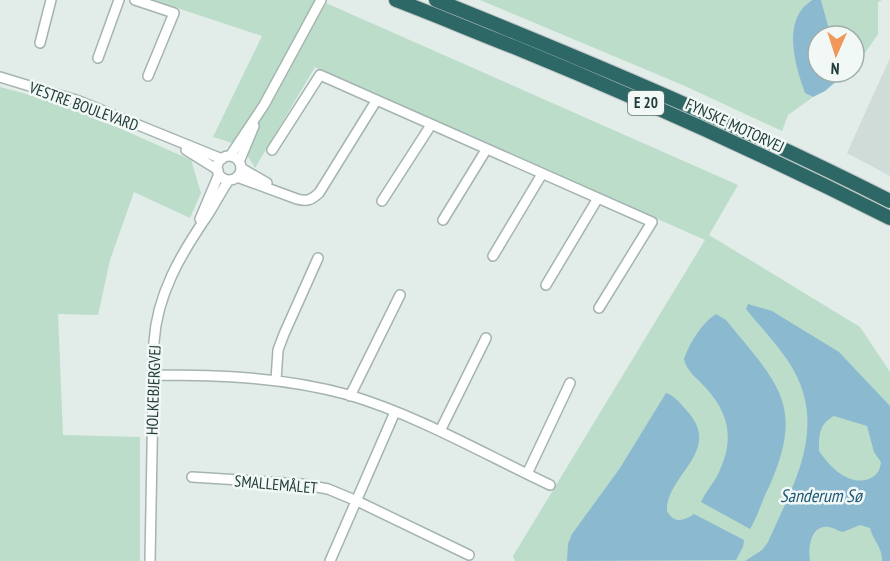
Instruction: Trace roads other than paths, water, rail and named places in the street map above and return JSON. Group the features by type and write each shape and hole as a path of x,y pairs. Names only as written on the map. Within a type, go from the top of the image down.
{"highway":[{"name":"FYNSKE MOTORVEJ","path":"396,0 657,108 890,218"},
{"name":"FYNSKE MOTORVEJ","path":"436,0 663,94 890,201"}],"street":[{"path":"40,43 51,0"},
{"path":"98,58 118,0"},
{"path":"135,0 174,13 148,76"},
{"name":"HOLKEBJERGVEJ","path":"197,228 236,172 264,105 321,0"},
{"path":"272,150 320,75 652,222 599,308"},
{"name":"VESTRE BOULEVARD","path":"0,77 79,101 166,137 226,158 236,172"},
{"path":"236,172 287,195 304,201 312,200 319,193 376,101"},
{"name":"HOLKEBJERGVEJ","path":"150,561 155,327 161,302 171,277 197,228 219,172 218,164 226,158 264,105"},
{"path":"382,201 431,125"},
{"name":"VESTRE BOULEVARD","path":"166,137 219,172 236,172"},
{"path":"443,220 486,150"},
{"path":"493,256 542,174"},
{"path":"546,285 598,198"},
{"path":"276,380 278,350 318,258"},
{"path":"350,396 400,295"},
{"path":"440,431 486,338"},
{"path":"153,375 276,380 314,386 395,412 440,431 550,485"},
{"path":"527,474 570,383"},
{"path":"330,561 395,412"},
{"name":"SMALLEMÅLET","path":"192,477 301,483 328,489 469,555"}],"water":[{"path":"812,0 821,0 828,24 806,24 806,84 833,84 813,97 805,93 793,44 796,19 802,9"},
{"name":"Sanderum Sø","path":"748,304 772,311 839,352 890,406 890,561 882,561 881,552 870,528 860,525 843,532 829,527 818,529 810,544 810,561 745,561 762,550 768,542 795,480 807,437 807,415 803,393 794,371 778,347 746,309","holes":["834,416 867,426 874,452 881,465 871,478 863,480 848,478 835,469 819,451 823,426"]},
{"name":"Sanderum Sø","path":"716,314 726,320 772,379 785,414 785,435 780,459 750,529 701,502 722,466 728,442 727,431 725,420 715,399 690,371 684,359 697,334"},
{"name":"Sanderum Sø","path":"666,393 675,398 687,411 697,425 699,439 690,463 674,486 667,511 676,520 694,514 744,540 736,560 567,561 568,544 572,534 620,468"}]}
